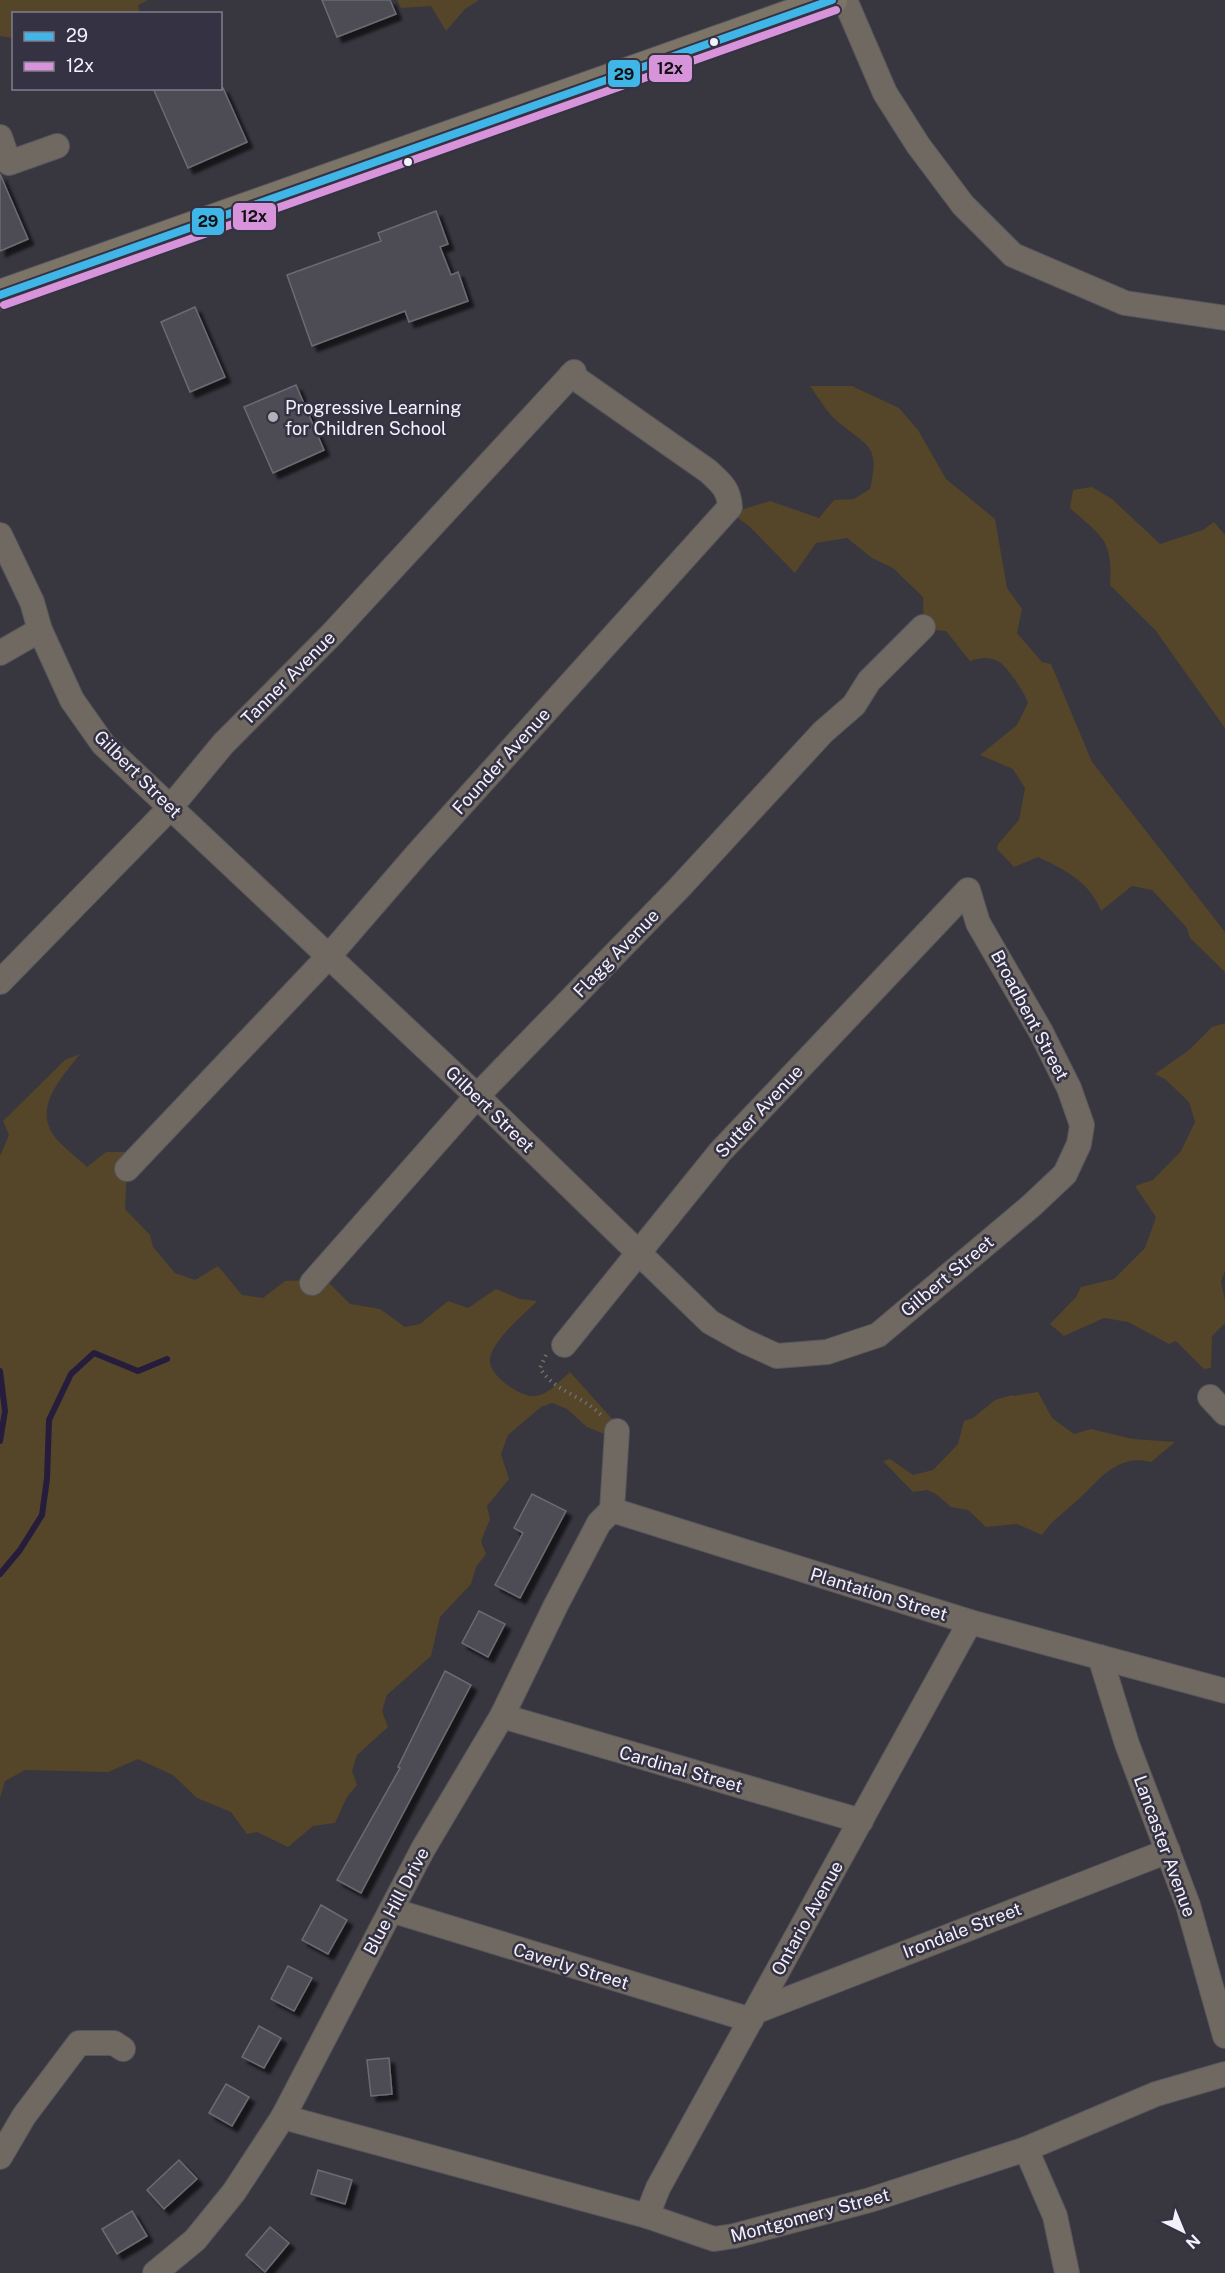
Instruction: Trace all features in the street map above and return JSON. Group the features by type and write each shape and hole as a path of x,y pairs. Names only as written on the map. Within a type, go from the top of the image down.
{"main road":[{"path":"0,295 832,0"}],"street":[{"path":"844,0 885,93 918,145 963,205 1013,255 1125,303 1225,318"},
{"path":"0,137 9,163 57,146"},
{"name":"Tanner Avenue","path":"0,982 170,808 222,744 331,635 573,374"},
{"name":"Founder Avenue","path":"127,1169 328,956 730,507 729,494 725,486 708,471 573,374"},
{"name":"Gilbert Street","path":"0,535 32,602 40,630 72,700 103,744 477,1096 710,1322 777,1356 827,1352 878,1335 1031,1206 1065,1174 1079,1144"},
{"name":"Flagg Avenue","path":"312,1283 477,1096 679,888 823,732 854,705 869,681 923,627"},
{"path":"0,652 40,630"},
{"name":"Broadbent Street","path":"968,890 978,923 1036,1023 1069,1088 1082,1125 1079,1144"},
{"name":"Sutter Avenue","path":"564,1345 720,1152 968,890"},
{"path":"612,1510 617,1431"},
{"name":"Plantation Street","path":"612,1510 970,1622 1225,1691"},
{"name":"Blue Hill Drive","path":"155,2273 195,2241 234,2192 283,2117 423,1849 502,1716 599,1523 612,1510"},
{"name":"Ontario Avenue","path":"646,2216 658,2188 970,1622"},
{"name":"Lancaster Avenue","path":"1100,1658 1127,1744 1188,1905 1225,2036"},
{"name":"Cardinal Street","path":"502,1716 861,1821"},
{"name":"Irondale Street","path":"754,2015 1168,1851"},
{"name":"Caverly Street","path":"391,1910 754,2015"},
{"path":"0,2157 24,2116 79,2043 114,2043 123,2049"},
{"name":"Montgomery Street","path":"283,2117 646,2216 714,2239 734,2236 870,2200 1026,2149 1156,2094 1225,2074"},
{"path":"1026,2149 1055,2216 1067,2273"}],"path":[{"path":"564,1345 547,1352 540,1368 547,1379 593,1407 617,1431"}],"shaded area":[{"path":"0,0 148,0 138,5 140,12 12,12 12,38 0,36"},
{"path":"397,0 479,0 465,9 446,31 431,6 401,8"},
{"path":"810,386 852,386 899,408 918,430 946,479 995,519 1007,588 1022,609 1017,633 1042,662 1051,664 1092,762 1225,932 1225,972 1190,938 1187,928 1152,890 1132,886 1101,911 1090,892 1067,872 1038,857 1014,867 997,849 998,844 1019,820 1025,788 1013,769 980,755 1017,725 1028,703 1024,693 1002,664 987,658 970,661 946,631 924,629 923,597 893,568 872,558 847,538 816,543 795,573 749,526 731,513 770,501 819,518 834,500 854,499 870,489 874,462 868,447 832,416"},
{"path":"1092,487 1112,499 1160,544 1203,530 1214,522 1225,535 1225,728 1156,631 1110,585 1110,558 1103,540 1070,508 1073,490"},
{"path":"1225,1023 1225,1271 1221,1282 1225,1300 1225,1323 1212,1336 1211,1368 1204,1369 1176,1341 1169,1344 1128,1322 1104,1318 1064,1336 1050,1324 1076,1297 1081,1287 1114,1279 1145,1248 1156,1217 1135,1186 1153,1180 1181,1151 1195,1122 1189,1102 1165,1079 1155,1074 1189,1050 1212,1027"},
{"path":"80,1054 60,1080 49,1100 47,1121 51,1131 62,1145 87,1167 106,1152 128,1152 125,1209 150,1235 153,1247 175,1273 195,1280 218,1266 242,1295 263,1298 285,1281 308,1280 319,1273 350,1304 380,1309 405,1327 420,1324 448,1301 468,1308 496,1289 520,1299 537,1301 497,1343 490,1358 494,1371 506,1384 530,1396 541,1395 550,1390 570,1372 614,1421 614,1438 587,1427 567,1409 552,1403 541,1407 508,1435 501,1454 509,1479 487,1506 490,1519 481,1541 486,1554 476,1567 471,1584 440,1617 431,1656 387,1695 382,1711 388,1727 357,1755 352,1771 357,1785 347,1797 335,1823 313,1826 288,1847 257,1832 247,1834 231,1812 197,1798 173,1775 138,1759 108,1772 25,1770 5,1781 0,1798 0,1156 9,1135 3,1121 65,1060"},
{"path":"1038,1392 1052,1418 1074,1434 1091,1429 1133,1439 1175,1442 1151,1462 1138,1460 1127,1462 1107,1472 1042,1535 1017,1524 986,1527 968,1510 951,1507 936,1494 927,1490 913,1492 883,1461 890,1459 913,1475 933,1470 958,1444 964,1421 973,1418 995,1400 1012,1395"}],"building":[{"path":"322,0 390,0 396,14 337,37"},
{"path":"223,88 247,142 188,168 154,90 222,90"},
{"path":"0,174 28,239 0,251"},
{"path":"436,211 448,244 440,247 451,275 458,272 468,301 409,322 405,311 312,346 287,275 381,241 378,233"},
{"path":"195,307 225,377 190,392 161,322"},
{"path":"296,385 324,450 273,473 244,407"},
{"path":"532,1494 566,1511 520,1598 495,1585 523,1533 514,1528"},
{"path":"479,1611 505,1624 488,1657 462,1643"},
{"path":"445,1671 471,1685 361,1893 337,1880 400,1768 398,1767"},
{"path":"321,1905 347,1920 328,1954 302,1940"},
{"path":"288,1966 312,1978 294,2011 271,1999"},
{"path":"259,2026 281,2038 264,2068 242,2057"},
{"path":"389,2058 392,2094 371,2096 367,2060"},
{"path":"226,2084 249,2097 232,2126 209,2113"},
{"path":"179,2160 197,2179 164,2209 147,2190"},
{"path":"318,2170 352,2180 345,2204 311,2194"},
{"path":"132,2211 147,2236 117,2254 102,2229"},
{"path":"270,2227 289,2243 265,2272 246,2255"}],"waterway":[{"path":"0,1574 20,1550 42,1515 47,1479 49,1420 71,1374 94,1353 138,1371 167,1359"},
{"path":"0,1371 5,1411 0,1441"}],"transit line":[{"name":"29","path":"0,295 832,0"},
{"name":"12x","path":"4,305 836,10"}],"place":[{"name":"Progressive Learning for Children School","path":"273,417"}]}
